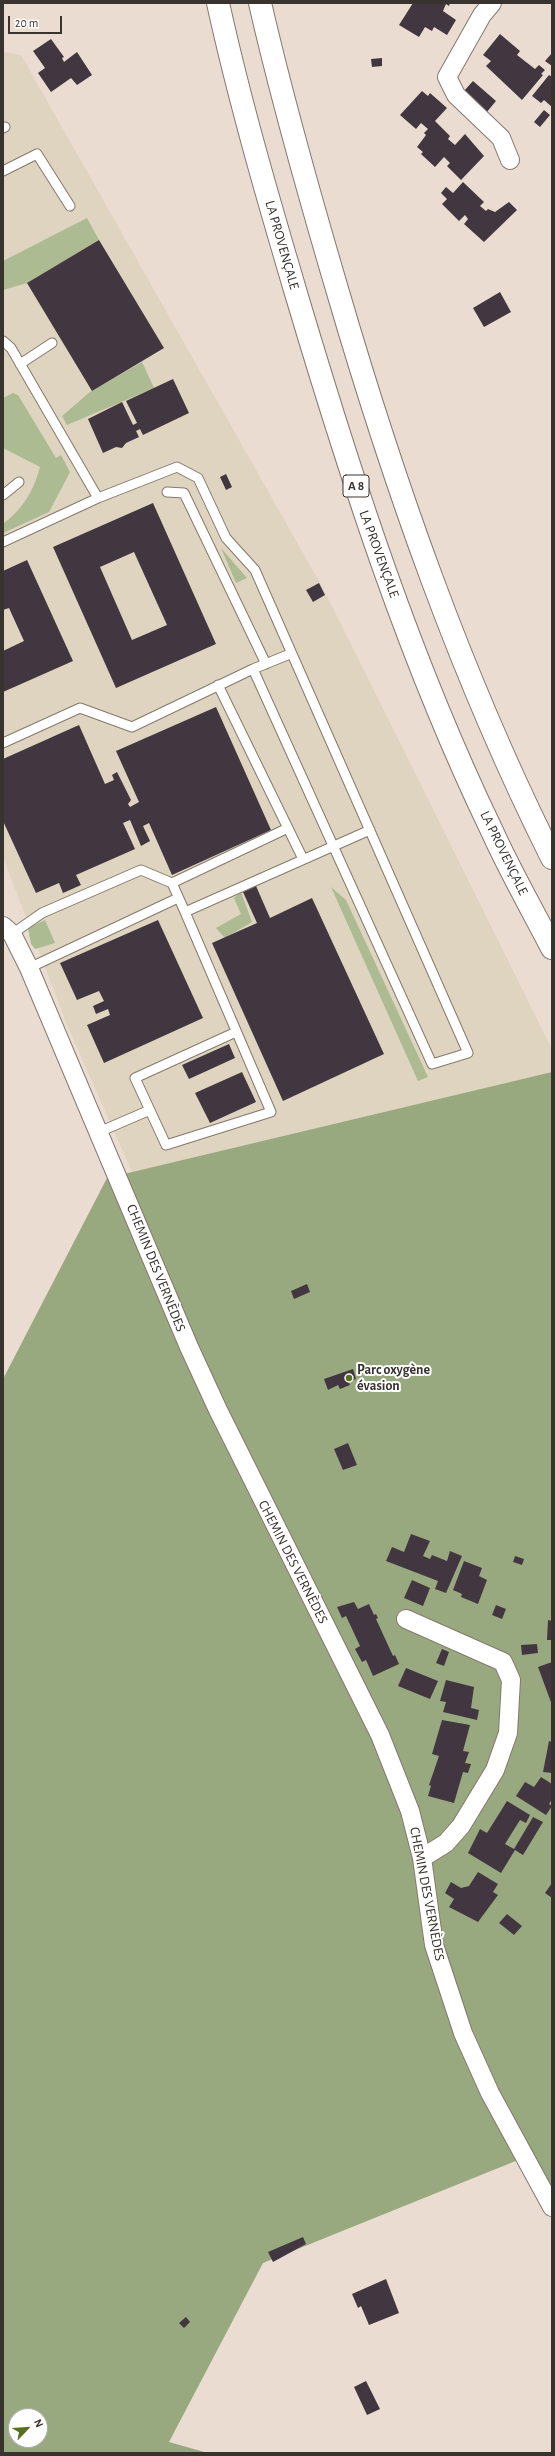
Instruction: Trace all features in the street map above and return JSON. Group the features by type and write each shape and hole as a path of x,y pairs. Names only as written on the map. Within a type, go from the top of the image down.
{"highway":[{"name":"LA PROVENÇALE","path":"218,3 230,59 272,212 373,540 431,691 488,824 552,948"},
{"path":"260,3 316,219 374,418 474,688 552,858"}],"street":[{"path":"492,3 482,15 447,77 456,96 501,138 510,160"},
{"name":"CHEMIN DES VERNÈDES","path":"7,930 29,968 189,1347 218,1410 380,1735 410,1811 422,1858 434,1945 463,2033 490,2093 552,2207"},
{"path":"406,1619 503,1662 511,1680 508,1733 495,1770 461,1826 446,1843 422,1858"}],"lane":[{"path":"3,171 38,154 70,206"},
{"path":"3,341 11,348 98,498"},
{"path":"20,364 52,343"},
{"path":"3,542 98,498 177,467 198,478 226,538 255,570 290,654 370,830 468,1053 432,1064 253,669"},
{"path":"3,495 19,482"},
{"path":"167,492 184,493 266,664"},
{"path":"3,743 80,708 132,726 253,669 290,654"},
{"path":"218,685 303,859"},
{"path":"172,883 288,828"},
{"path":"185,912 370,830"},
{"path":"7,930 42,913 141,870 172,883 271,1112 166,1145 135,1078 236,1032"},
{"path":"29,968 178,898"},
{"path":"99,1132 150,1110"}],"shaded area":[{"path":"3,52 21,55 324,590 552,1049 552,1072 132,1172 65,1020 3,857"}],"green space":[{"path":"87,218 99,240 27,283 3,290 3,261"},
{"path":"142,362 154,388 67,425 62,416 90,392"},
{"path":"13,393 18,395 56,458 61,455 70,472 49,512 3,533 3,524 16,512 27,498 38,475 40,467 3,448 3,398"},
{"path":"221,548 247,578 236,583"},
{"path":"331,887 346,900 428,1077 418,1081"},
{"path":"241,892 252,922 225,938 216,928 241,914 234,898"},
{"path":"45,920 55,943 35,949 31,944 28,928"},
{"path":"552,1072 552,2203 528,2156 263,2263 169,2442 208,2453 3,2453 3,1379 107,1178"}],"building":[{"path":"413,3 450,3 449,6 446,4 443,11 456,20 447,35 434,27 432,31 425,27 419,37 399,25"},
{"path":"500,34 520,51 517,55 535,69 539,65 545,70 541,74 543,75 522,100 486,66 491,61 483,55"},
{"path":"51,39 64,57 62,58 64,62 77,52 92,75 77,85 71,78 51,92 38,73 45,68 33,51"},
{"path":"552,53 552,66 545,61"},
{"path":"382,58 382,66 372,67 371,59"},
{"path":"549,75 552,77 552,107 544,100 541,103 532,96"},
{"path":"473,81 496,101 486,113 464,91"},
{"path":"422,91 428,96 430,93 447,108 435,121 450,136 448,139 455,145 465,134 484,156 461,180 447,166 450,163 444,157 435,167 421,154 423,152 417,147 426,135 424,133 428,129 421,123 416,129 400,115"},
{"path":"544,110 550,115 540,127 534,122"},
{"path":"463,182 484,202 480,206 486,211 488,209 495,212 509,202 517,210 484,242 464,224 468,219 465,215 459,221 442,204 447,199 441,193 446,187 453,193"},
{"path":"99,240 164,348 92,391 27,283"},
{"path":"500,292 511,312 484,327 473,308"},
{"path":"173,379 189,413 143,435 140,429 136,431 139,437 126,443 122,448 116,447 103,453 88,419 122,402 133,425 137,423 126,401"},
{"path":"226,474 232,487 226,490 220,477"},
{"path":"153,503 216,644 116,688 53,547","holes":["134,552 167,625 132,640 100,567"]},
{"path":"27,560 73,661 3,692 3,651 24,641 9,608 3,610 3,571"},
{"path":"319,583 325,595 313,602 306,590"},
{"path":"216,707 271,830 172,875 149,823 143,826 150,841 141,846 130,820 123,823 135,849 76,875 81,885 63,893 59,883 36,893 3,821 3,759 79,725 105,784 114,780 112,775 117,772 131,800 128,804 130,807 139,802 116,751"},
{"path":"256,886 270,918 312,898 384,1054 283,1101 212,943 257,923 243,892"},
{"path":"158,920 203,1018 104,1063 87,1025 110,1015 108,1009 96,1014 93,1006 104,1001 99,991 77,1000 60,963"},
{"path":"229,1044 235,1058 189,1079 182,1065"},
{"path":"242,1072 256,1102 210,1123 195,1093"},
{"path":"307,1284 310,1292 294,1299 291,1291"},
{"path":"353,1369 356,1379 349,1382 350,1385 340,1389 338,1385 328,1390 324,1379"},
{"path":"348,1443 357,1465 343,1470 334,1449"},
{"path":"411,1534 430,1541 423,1556 430,1559 432,1555 447,1561 450,1551 462,1556 446,1593 435,1589 438,1581 386,1561 392,1547 404,1552"},
{"path":"515,1556 524,1559 522,1565 513,1562"},
{"path":"464,1561 482,1568 479,1576 487,1580 478,1604 461,1597 462,1594 453,1590"},
{"path":"412,1580 430,1588 423,1606 404,1598"},
{"path":"354,1602 358,1609 369,1604 374,1615 376,1614 378,1618 376,1619 393,1656 395,1655 399,1664 373,1676 366,1660 362,1662 355,1649 360,1646 346,1616 342,1618 337,1607"},
{"path":"496,1605 506,1609 502,1619 492,1615"},
{"path":"548,1620 552,1621 552,1640 547,1640"},
{"path":"537,1644 538,1653 522,1655 521,1645"},
{"path":"442,1649 449,1652 444,1666 436,1663"},
{"path":"552,1662 552,1705 538,1667"},
{"path":"406,1668 438,1681 430,1699 398,1686"},
{"path":"446,1680 474,1687 471,1708 479,1710 477,1720 443,1712 446,1702 440,1701"},
{"path":"442,1720 470,1725 463,1751 469,1752 465,1763 471,1764 468,1773 463,1772 454,1803 428,1796 431,1786 429,1785 439,1756 432,1754"},
{"path":"549,1741 552,1742 552,1773 543,1772"},
{"path":"541,1777 552,1784 552,1799 549,1804 552,1806 546,1815 516,1796 525,1782 534,1787"},
{"path":"507,1801 530,1815 526,1823 520,1820 505,1844 514,1849 533,1817 543,1822 523,1855 515,1850 501,1873 468,1853 480,1829 487,1833"},
{"path":"478,1872 498,1884 493,1892 498,1895 478,1922 449,1907 454,1899 445,1893 451,1882 461,1888 469,1886"},
{"path":"552,1883 552,1898 545,1893"},
{"path":"507,1914 522,1926 514,1935 499,1923"},
{"path":"303,2237 306,2244 273,2262 268,2252"},
{"path":"386,2279 399,2313 369,2325 361,2306 358,2308 352,2294"},
{"path":"186,2317 190,2322 184,2328 179,2323"},
{"path":"366,2381 380,2409 367,2415 354,2387"}],"place":[{"name":"Parc oxygène évasion","path":"349,1378"}]}
